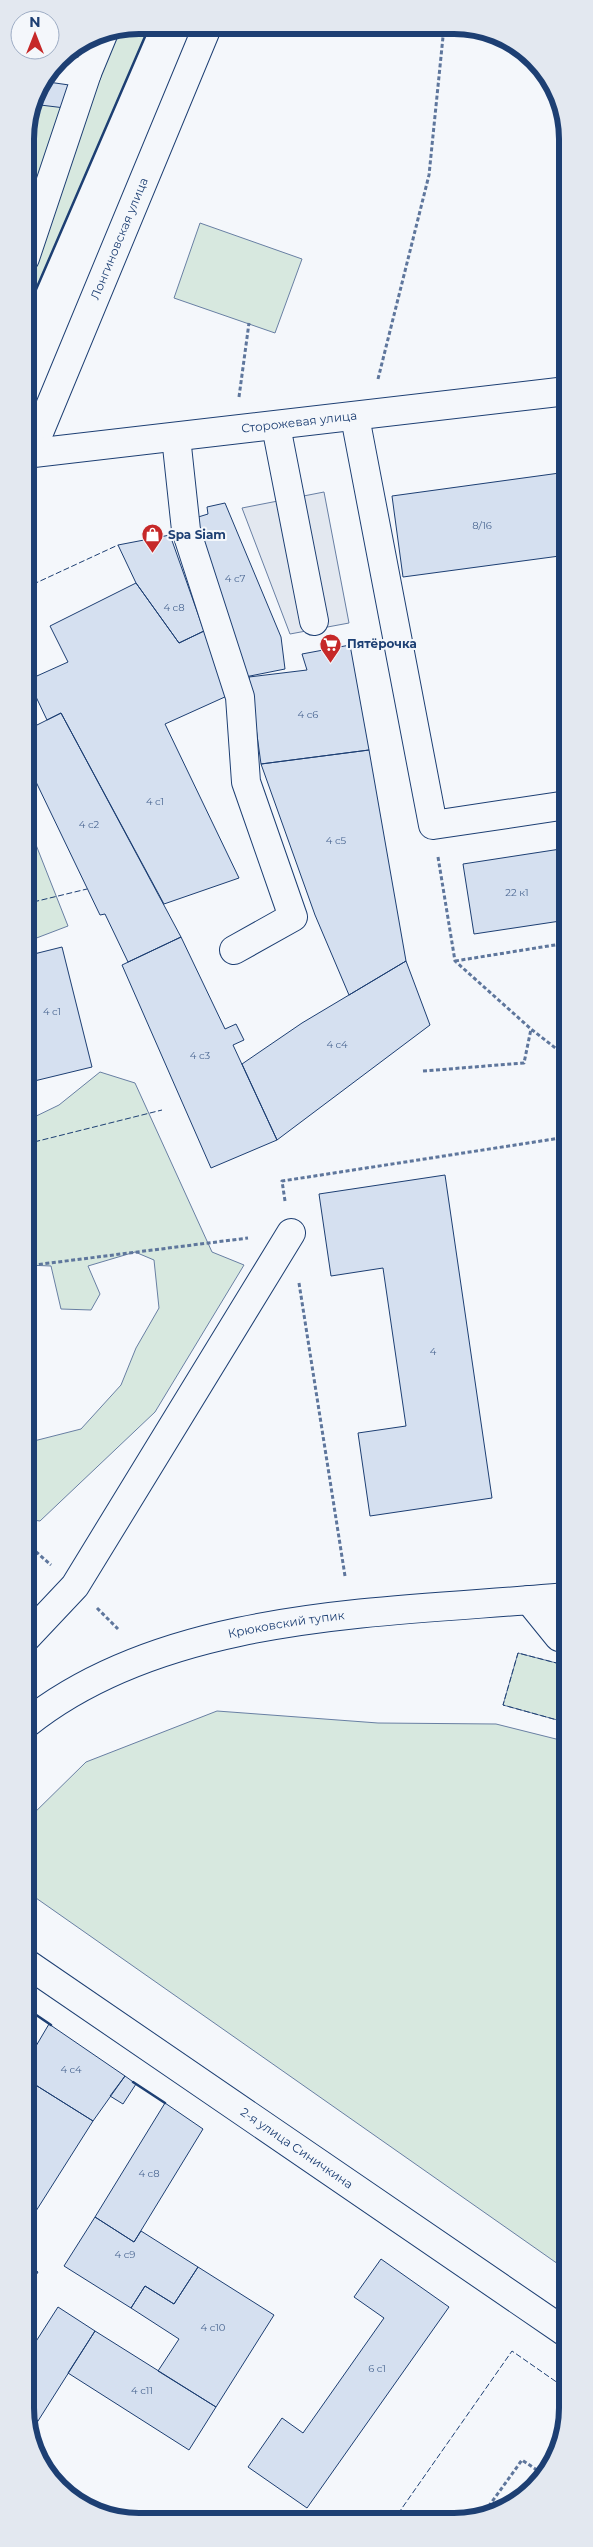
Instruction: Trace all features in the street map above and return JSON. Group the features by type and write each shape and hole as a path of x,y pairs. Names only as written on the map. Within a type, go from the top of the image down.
{"street":[{"name":"Лонгиновская улица","path":"34,439 205,34"},
{"path":"34,231 87,73 100,41"},
{"path":"61,69 87,73"},
{"name":"Сторожевая улица","path":"34,452 356,417 559,392"},
{"path":"356,417 433,825 559,806"},
{"path":"276,426 314,621"},
{"path":"176,437 186,530 240,697 246,782 293,917 234,950"},
{"path":"34,1630 75,1586 291,1233"},
{"name":"Крюковский тупик","path":"34,1719 100,1677 176,1646 259,1628 362,1614 559,1598"},
{"path":"529,1600 559,1637"},
{"name":"2-я улица Синичкина","path":"34,1968 559,2328"}],"path":[{"path":"377,385 429,175 443,34"},
{"path":"239,398 249,323"},
{"path":"433,825 455,961 559,1051"},
{"path":"455,961 559,944"},
{"path":"423,1071 524,1063 532,1029"},
{"path":"34,1265 291,1233 282,1181 559,1138"},
{"path":"299,1282 345,1576"},
{"path":"488,2507 522,2460 539,2471"}],"shaded area":[{"path":"132,34 146,34 34,294 34,132 37,112 45,92 55,75 75,55 105,39"},
{"path":"200,223 302,259 275,333 174,298"},
{"path":"324,492 349,623 290,634 242,508"},
{"path":"34,840 68,926 34,939"},
{"path":"100,1072 135,1083 212,1252 244,1265 155,1412 40,1521 34,1520 34,1441 81,1429 121,1385 136,1348 159,1308 154,1260 135,1252 88,1266 100,1294 91,1310 61,1309 51,1266 34,1265 34,1117 59,1105"},
{"path":"518,1653 559,1664 559,1721 503,1705"},
{"path":"217,1711 378,1723 496,1724 559,1740 559,2265 34,1897 34,1813 86,1762"}],"building":[{"path":"55,76 69,77 65,108 40,105"},
{"path":"559,473 559,556 403,577 392,496"},
{"path":"225,503 281,637 285,669 245,677 195,518 208,514 207,507"},
{"path":"170,535 204,631 179,643 136,583 118,545"},
{"path":"136,583 179,643 204,631 227,696 165,724 239,878 164,904 61,713 47,720 34,693 34,677 68,662 50,626"},
{"path":"350,645 369,750 261,764 249,677 307,670 302,654"},
{"path":"61,713 181,937 128,962 105,914 100,915 34,778 34,726"},
{"path":"369,750 406,961 349,995 315,915 261,764"},
{"path":"559,849 559,921 474,934 463,864"},
{"path":"181,937 225,1029 236,1024 244,1040 233,1045 277,1140 211,1168 122,965"},
{"path":"62,947 92,1067 34,1081 34,954"},
{"path":"406,961 430,1025 277,1140 242,1064 302,1023"},
{"path":"445,1175 492,1498 370,1516 358,1433 406,1426 383,1268 331,1276 319,1194"},
{"path":"49,2024 125,2076 93,2121 34,2084 34,2049"},
{"path":"125,2076 136,2084 123,2104 110,2096"},
{"path":"34,2084 93,2121 36,2211 34,2210"},
{"path":"165,2103 203,2129 134,2242 95,2217"},
{"path":"95,2217 134,2242 141,2231 198,2267 174,2304 145,2286 131,2308 64,2266"},
{"path":"381,2259 449,2307 307,2508 248,2467 282,2418 303,2433 384,2318 354,2297"},
{"path":"198,2267 274,2315 216,2407 158,2371 179,2339 131,2308 145,2286 174,2304"},
{"path":"34,2269 38,2272 34,2278"},
{"path":"58,2307 95,2331 38,2421 35,2419 34,2408 34,2344"},
{"path":"95,2331 216,2407 189,2450 68,2373"}],"fence":[{"path":"34,584 118,545"},
{"path":"34,902 87,889"},
{"path":"34,1142 162,1110"},
{"path":"559,1664 518,1653 503,1705 559,1721"},
{"path":"399,2513 512,2351 559,2384"}],"wall":[{"path":"34,294 146,34"},
{"path":"34,2013 51,2025"},
{"path":"133,2082 165,2103"}],"place":[{"name":"Spa Siam","path":"152,554"},
{"name":"Пятёрочка","path":"331,663"}]}
